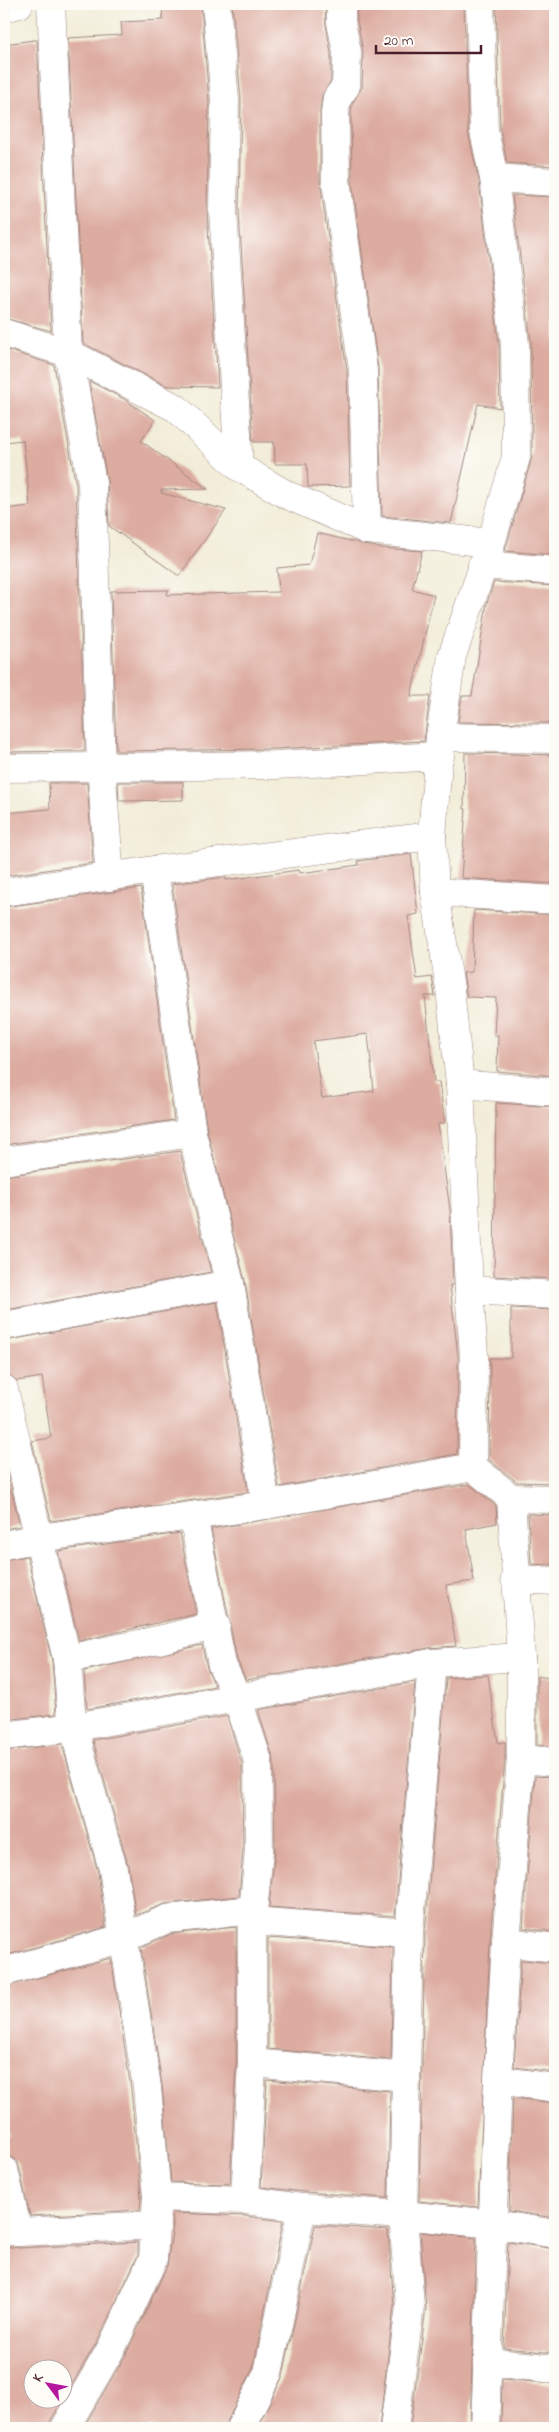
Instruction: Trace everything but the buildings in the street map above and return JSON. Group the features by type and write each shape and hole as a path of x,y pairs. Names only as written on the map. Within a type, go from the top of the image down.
{"street":[{"path":"4,8 20,4"},
{"path":"51,4 68,353 92,483 101,767 110,877"},
{"path":"216,4 225,100 223,210 239,467"},
{"path":"341,4 341,22 347,52 346,86 337,98 335,113 336,181 363,370 368,530"},
{"path":"473,1467 474,1355 469,1290 460,1084 450,989 435,892 432,836 440,746 452,656 487,554 516,457 515,344 494,178 484,131 480,4"},
{"path":"494,178 555,182"},
{"path":"4,333 68,353 176,408 239,467 287,495 368,530 487,554 555,571"},
{"path":"4,768 276,765 440,746 555,739"},
{"path":"4,892 154,870 432,836"},
{"path":"154,870 192,1133 230,1284 266,1505"},
{"path":"435,892 555,900"},
{"path":"460,1084 555,1092"},
{"path":"4,1161 192,1133"},
{"path":"4,1326 230,1284"},
{"path":"469,1290 555,1295"},
{"path":"4,1389 67,1659 75,1727 113,1869 148,2087 157,2198 153,2259 112,2347 65,2428"},
{"path":"4,1545 266,1505 473,1467"},
{"path":"473,1467 510,1498 555,1499"},
{"path":"485,2428 498,2080 506,1942 521,1759 521,1657 510,1498"},
{"path":"194,1516 222,1665 237,1697 258,1762 259,1851 253,1915 252,2063 245,2200"},
{"path":"516,1579 555,1581"},
{"path":"67,1659 164,1639 216,1625"},
{"path":"4,1736 75,1727 432,1664 521,1657"},
{"path":"394,2428 410,2306 403,2215 409,1933 432,1664"},
{"path":"521,1759 555,1762"},
{"path":"4,1972 123,1938 167,1919 253,1915 409,1933"},
{"path":"506,1942 555,1948"},
{"path":"252,2063 406,2077"},
{"path":"498,2080 555,2088"},
{"path":"4,2170 11,2231 156,2225"},
{"path":"157,2198 245,2200 302,2208 494,2224 555,2234"},
{"path":"240,2428 268,2373 302,2208"},
{"path":"488,2362 555,2369"}]}
